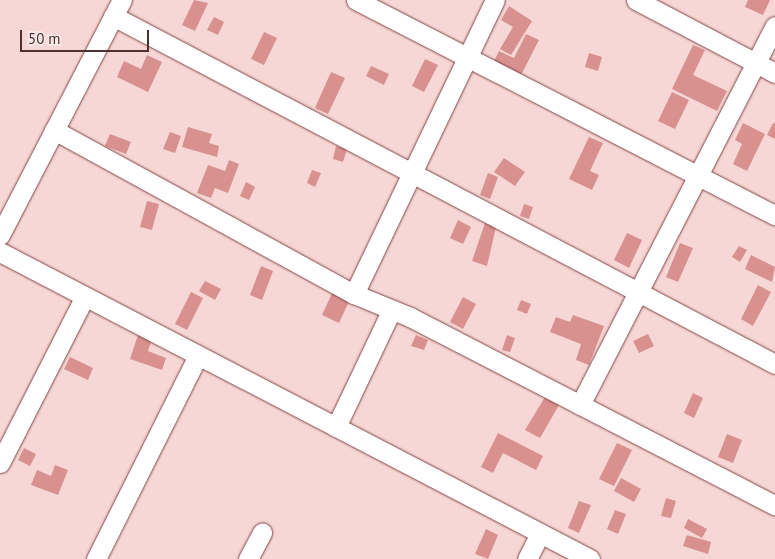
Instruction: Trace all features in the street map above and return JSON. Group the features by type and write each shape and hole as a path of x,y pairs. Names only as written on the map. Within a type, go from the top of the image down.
{"street":[{"path":"356,0 775,215"},
{"path":"354,294 410,170 495,0"},
{"path":"636,0 775,73"},
{"path":"0,235 118,8 637,294 775,364"},
{"path":"580,405 775,26"},
{"path":"54,130 354,294 580,405 775,505"},
{"path":"0,252 590,559"},
{"path":"0,464 85,296"},
{"path":"336,427 391,311"},
{"path":"96,559 198,355"},
{"path":"248,559 262,533"},
{"path":"527,559 540,533"}],"building":[{"path":"194,0 208,3 195,31 182,25"},
{"path":"748,0 770,0 763,15 745,7"},
{"path":"509,6 532,21 511,55 500,49 513,27 501,20"},
{"path":"214,17 224,22 218,35 207,30"},
{"path":"264,32 277,38 264,65 251,59"},
{"path":"526,34 539,40 520,77 493,63 499,51 514,58"},
{"path":"693,45 705,50 693,75 727,91 717,111 672,89"},
{"path":"589,53 602,57 598,71 585,67"},
{"path":"147,55 162,62 148,92 117,77 124,61 141,69"},
{"path":"425,59 438,65 424,92 412,86"},
{"path":"371,66 389,74 384,85 366,76"},
{"path":"331,72 345,78 328,114 315,108"},
{"path":"672,92 689,100 675,129 658,121"},
{"path":"743,123 765,134 747,171 733,164 742,144 735,140"},
{"path":"773,123 775,124 775,139 767,135"},
{"path":"188,127 212,134 209,143 219,146 217,157 182,147"},
{"path":"170,132 181,136 175,153 163,149"},
{"path":"110,134 131,142 126,154 105,146"},
{"path":"589,137 603,143 590,171 599,175 592,190 569,179"},
{"path":"336,146 347,149 343,162 333,159"},
{"path":"504,158 525,172 515,186 494,172"},
{"path":"229,160 239,164 228,193 215,188 211,198 197,193 208,165 225,171"},
{"path":"312,170 321,173 315,187 307,183"},
{"path":"488,173 498,177 490,199 480,195"},
{"path":"246,182 255,187 249,200 240,196"},
{"path":"147,201 159,204 152,230 140,227"},
{"path":"524,204 533,207 529,219 520,216"},
{"path":"458,220 471,227 463,244 450,238"},
{"path":"485,223 496,227 487,266 472,261"},
{"path":"627,233 642,240 629,268 614,260"},
{"path":"680,243 693,248 678,282 666,277"},
{"path":"739,246 747,250 740,262 732,257"},
{"path":"751,255 775,267 772,282 745,269"},
{"path":"261,266 273,271 262,300 250,295"},
{"path":"205,281 221,289 215,300 199,291"},
{"path":"758,285 771,292 753,326 741,319"},
{"path":"334,289 351,297 339,323 322,315"},
{"path":"191,292 203,298 187,330 175,324"},
{"path":"463,297 476,304 463,329 450,322"},
{"path":"521,300 531,304 527,314 517,310"},
{"path":"573,315 604,326 589,365 576,360 581,344 550,332 556,317 570,322"},
{"path":"648,334 654,346 639,353 633,341"},
{"path":"138,335 152,339 148,351 166,358 162,370 130,359"},
{"path":"416,335 428,340 424,350 411,346"},
{"path":"507,335 515,338 510,352 502,350"},
{"path":"70,357 93,368 88,380 64,369"},
{"path":"693,393 703,398 694,418 684,413"},
{"path":"545,397 559,405 540,438 525,430"},
{"path":"498,433 543,456 536,470 503,453 493,473 481,467"},
{"path":"727,434 742,440 733,463 718,457"},
{"path":"617,443 632,450 614,486 599,479"},
{"path":"24,448 36,454 30,466 18,460"},
{"path":"55,465 68,470 58,495 31,485 37,470 51,476"},
{"path":"621,478 641,489 634,502 614,491"},
{"path":"666,498 676,501 671,518 661,516"},
{"path":"579,501 591,505 579,533 568,528"},
{"path":"615,510 626,514 618,534 607,529"},
{"path":"688,519 707,529 702,538 684,528"},
{"path":"486,529 498,535 488,559 475,554"},
{"path":"687,535 711,542 708,554 683,546"}]}
